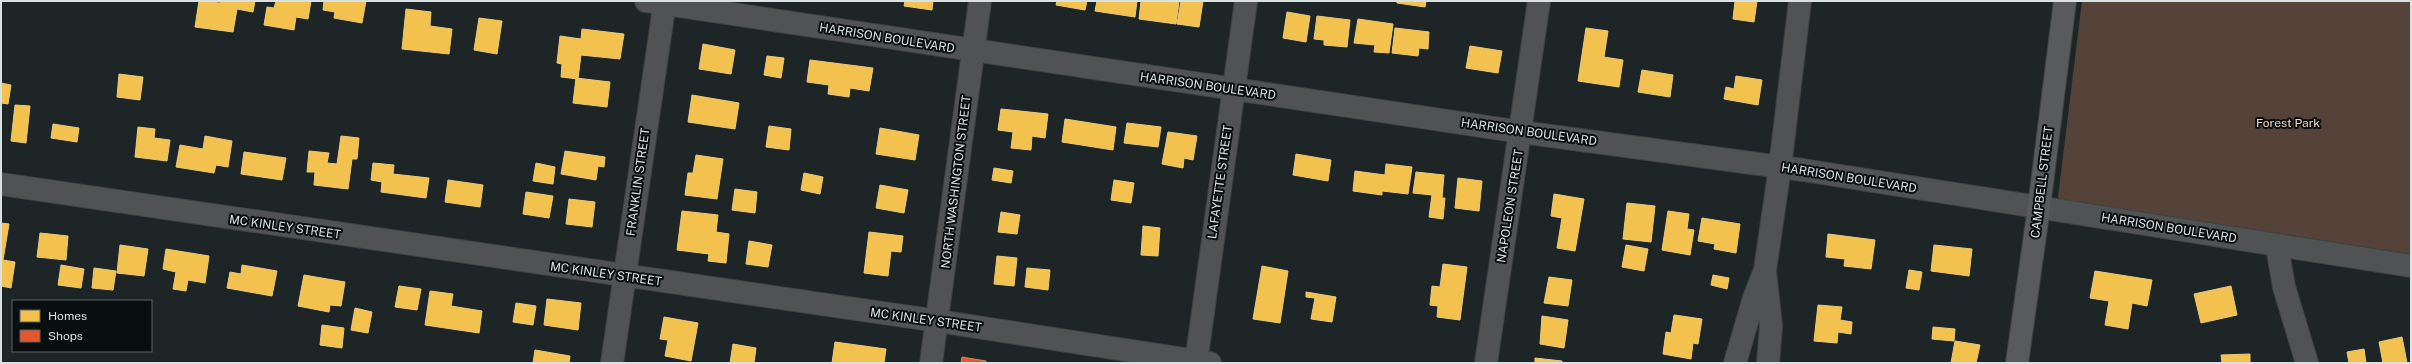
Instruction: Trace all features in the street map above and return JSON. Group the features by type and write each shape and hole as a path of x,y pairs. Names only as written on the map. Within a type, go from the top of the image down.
{"main road":[{"name":"CAMPBELL STREET","path":"2017,363 2039,207 2065,1"}],"street":[{"name":"NORTH WASHINGTON STREET","path":"931,363 938,321 980,1"},
{"name":"LAFAYETTE STREET","path":"1201,362 1233,89 1246,1"},
{"name":"NAPOLEON STREET","path":"1486,363 1539,1"},
{"path":"1735,363 1754,298 1765,270 1780,167 1800,1"},
{"name":"HARRISON BOULEVARD","path":"658,2 973,51 1521,132 1780,167 2411,266"},
{"name":"FRANKLIN STREET","path":"612,363 658,2"},
{"name":"MC KINLEY STREET","path":"1,184 624,277 938,321 1201,362"},
{"path":"2277,246 2284,287 2307,363"},
{"path":"1765,270 1771,326 1768,363"}],"green space":[{"name":"Forest Park","path":"2082,1 2411,1 2411,266 2072,212 2058,197"}],"building: Homes":[{"path":"199,1 220,3 221,1 255,1 253,12 237,9 233,32 195,27"},
{"path":"276,1 311,1 308,19 296,17 294,30 264,25 267,7 274,8"},
{"path":"324,1 366,1 362,23 334,18 335,12 323,10"},
{"path":"905,1 933,1 932,10 904,6"},
{"path":"1057,1 1087,1 1085,10 1056,5"},
{"path":"1097,1 1137,1 1135,17 1095,11"},
{"path":"1141,1 1179,2 1176,24 1139,19"},
{"path":"1181,1 1203,1 1199,27 1177,24"},
{"path":"1397,1 1426,1 1425,7 1397,3"},
{"path":"1735,1 1757,1 1754,22 1733,19"},
{"path":"406,9 431,12 430,26 452,29 449,54 402,49"},
{"path":"1287,12 1310,16 1306,42 1283,38"},
{"path":"1317,16 1350,20 1347,47 1324,45 1324,40 1314,39"},
{"path":"479,18 502,21 497,54 474,50"},
{"path":"1358,19 1393,24 1389,53 1374,52 1375,45 1354,43"},
{"path":"1395,28 1429,32 1428,49 1419,48 1418,56 1392,53"},
{"path":"1586,28 1608,31 1604,57 1623,60 1619,87 1578,81"},
{"path":"582,29 624,34 620,59 581,55 578,79 561,77 562,64 557,63 560,36 581,39"},
{"path":"703,44 735,50 731,74 699,69"},
{"path":"1470,46 1502,51 1498,73 1466,68"},
{"path":"767,56 784,58 781,78 764,75"},
{"path":"810,60 873,68 869,91 850,88 849,97 828,94 829,85 807,82"},
{"path":"1642,70 1673,75 1670,97 1638,92"},
{"path":"119,74 143,77 140,100 117,97"},
{"path":"1736,76 1762,80 1758,105 1724,99 1726,87 1734,89"},
{"path":"576,78 610,82 607,107 573,103"},
{"path":"1,83 11,85 8,104 1,103"},
{"path":"692,95 739,103 735,129 688,122"},
{"path":"15,105 30,106 26,143 11,141"},
{"path":"1001,109 1048,114 1045,138 1032,136 1031,150 1011,148 1013,132 998,130"},
{"path":"1065,119 1116,127 1113,150 1062,142"},
{"path":"1127,123 1161,127 1158,147 1124,143"},
{"path":"53,124 79,128 77,142 51,138"},
{"path":"769,126 791,129 789,150 766,147"},
{"path":"138,127 155,129 154,138 170,140 167,161 135,157"},
{"path":"880,128 919,135 915,160 876,154"},
{"path":"1168,132 1197,136 1193,160 1184,158 1183,168 1162,164"},
{"path":"205,136 232,141 228,167 216,165 214,173 176,167 180,145 203,149"},
{"path":"341,136 359,138 357,159 352,159 348,189 314,185 315,172 307,172 309,151 329,153 327,163 337,164"},
{"path":"565,151 605,157 604,167 598,166 596,180 561,174"},
{"path":"244,152 286,158 282,180 241,174"},
{"path":"1296,154 1331,160 1328,181 1293,175"},
{"path":"696,155 723,159 717,199 685,195 688,173 693,173"},
{"path":"373,163 394,165 393,174 429,178 426,198 381,192 382,182 371,180"},
{"path":"536,163 555,167 553,184 533,181"},
{"path":"1386,164 1412,167 1408,194 1382,191 1382,195 1353,191 1355,171 1385,175"},
{"path":"994,168 1013,171 1011,183 992,180"},
{"path":"1416,172 1444,175 1442,198 1445,198 1443,219 1429,217 1432,195 1413,193"},
{"path":"804,173 823,177 820,194 801,190"},
{"path":"1458,178 1482,181 1479,211 1455,208"},
{"path":"448,180 483,185 480,207 445,202"},
{"path":"1114,180 1134,183 1131,203 1111,200"},
{"path":"880,185 908,190 904,213 876,208"},
{"path":"735,189 757,192 755,213 732,210"},
{"path":"526,192 553,196 549,218 523,214"},
{"path":"1554,194 1584,199 1575,251 1557,248 1562,218 1551,216"},
{"path":"569,199 595,202 592,227 566,224"},
{"path":"1627,203 1655,206 1651,242 1623,239"},
{"path":"682,211 718,215 716,232 729,234 726,263 708,261 709,254 677,250"},
{"path":"1668,211 1689,214 1687,229 1694,230 1690,255 1662,250"},
{"path":"1001,212 1020,215 1017,234 998,232"},
{"path":"1702,218 1740,224 1736,253 1714,249 1715,244 1698,241"},
{"path":"1,223 9,224 3,260 15,262 11,288 1,286"},
{"path":"1143,226 1160,228 1158,256 1141,255"},
{"path":"869,232 903,236 901,252 891,251 888,276 864,273"},
{"path":"40,233 68,236 66,260 37,257"},
{"path":"1828,234 1875,240 1871,269 1844,266 1845,259 1826,257"},
{"path":"749,241 772,245 768,267 746,264"},
{"path":"120,245 148,249 144,276 117,273"},
{"path":"1626,245 1648,249 1644,271 1622,267"},
{"path":"1934,245 1972,249 1969,276 1931,271"},
{"path":"166,249 209,256 205,283 188,280 186,291 173,289 176,272 163,269"},
{"path":"997,256 1017,258 1014,286 994,284"},
{"path":"1443,264 1467,267 1460,320 1437,317 1438,306 1430,305 1432,286 1440,287"},
{"path":"61,265 84,269 81,288 58,285"},
{"path":"242,265 277,271 272,296 227,288 230,272 241,274"},
{"path":"1262,266 1288,271 1280,323 1253,319"},
{"path":"94,268 116,271 113,290 92,288"},
{"path":"1027,268 1050,270 1048,290 1025,287"},
{"path":"1909,270 1922,272 1919,290 1906,288"},
{"path":"2095,271 2152,280 2147,306 2132,303 2128,329 2105,325 2109,301 2090,298"},
{"path":"304,275 345,282 341,306 330,305 329,312 298,306"},
{"path":"1713,275 1729,278 1727,289 1711,285"},
{"path":"1549,277 1572,280 1568,306 1544,303"},
{"path":"399,286 421,289 417,310 395,307"},
{"path":"2231,286 2237,315 2201,323 2194,294"},
{"path":"430,291 453,294 451,306 482,311 479,333 425,325"},
{"path":"1306,292 1336,297 1332,322 1311,319 1315,298 1306,297"},
{"path":"547,299 581,303 578,330 544,325"},
{"path":"516,303 536,306 533,325 513,322"},
{"path":"1818,305 1842,307 1840,320 1852,322 1851,334 1838,332 1837,343 1814,341"},
{"path":"355,308 372,312 368,333 351,330"},
{"path":"1674,315 1702,319 1698,344 1693,343 1691,359 1663,354 1666,332 1671,333"},
{"path":"1542,316 1568,320 1564,348 1540,344"},
{"path":"664,317 698,323 691,361 665,356 668,340 660,339"},
{"path":"322,325 344,328 342,348 320,345"},
{"path":"1933,327 1955,329 1954,341 1932,339"},
{"path":"2402,337 2407,363 2383,363 2379,342"},
{"path":"1955,341 1980,345 1976,363 1951,363"},
{"path":"835,342 886,349 884,363 832,363"},
{"path":"733,344 756,348 754,363 730,363"},
{"path":"2364,349 2366,363 2349,363 2347,352"},
{"path":"535,350 570,356 569,363 533,363"},
{"path":"2250,354 2250,363 2222,363 2221,355"},
{"path":"1535,358 1562,361 1562,363 1535,363"}],"building: Shops":[{"path":"962,357 986,361 986,363 961,363"}]}
